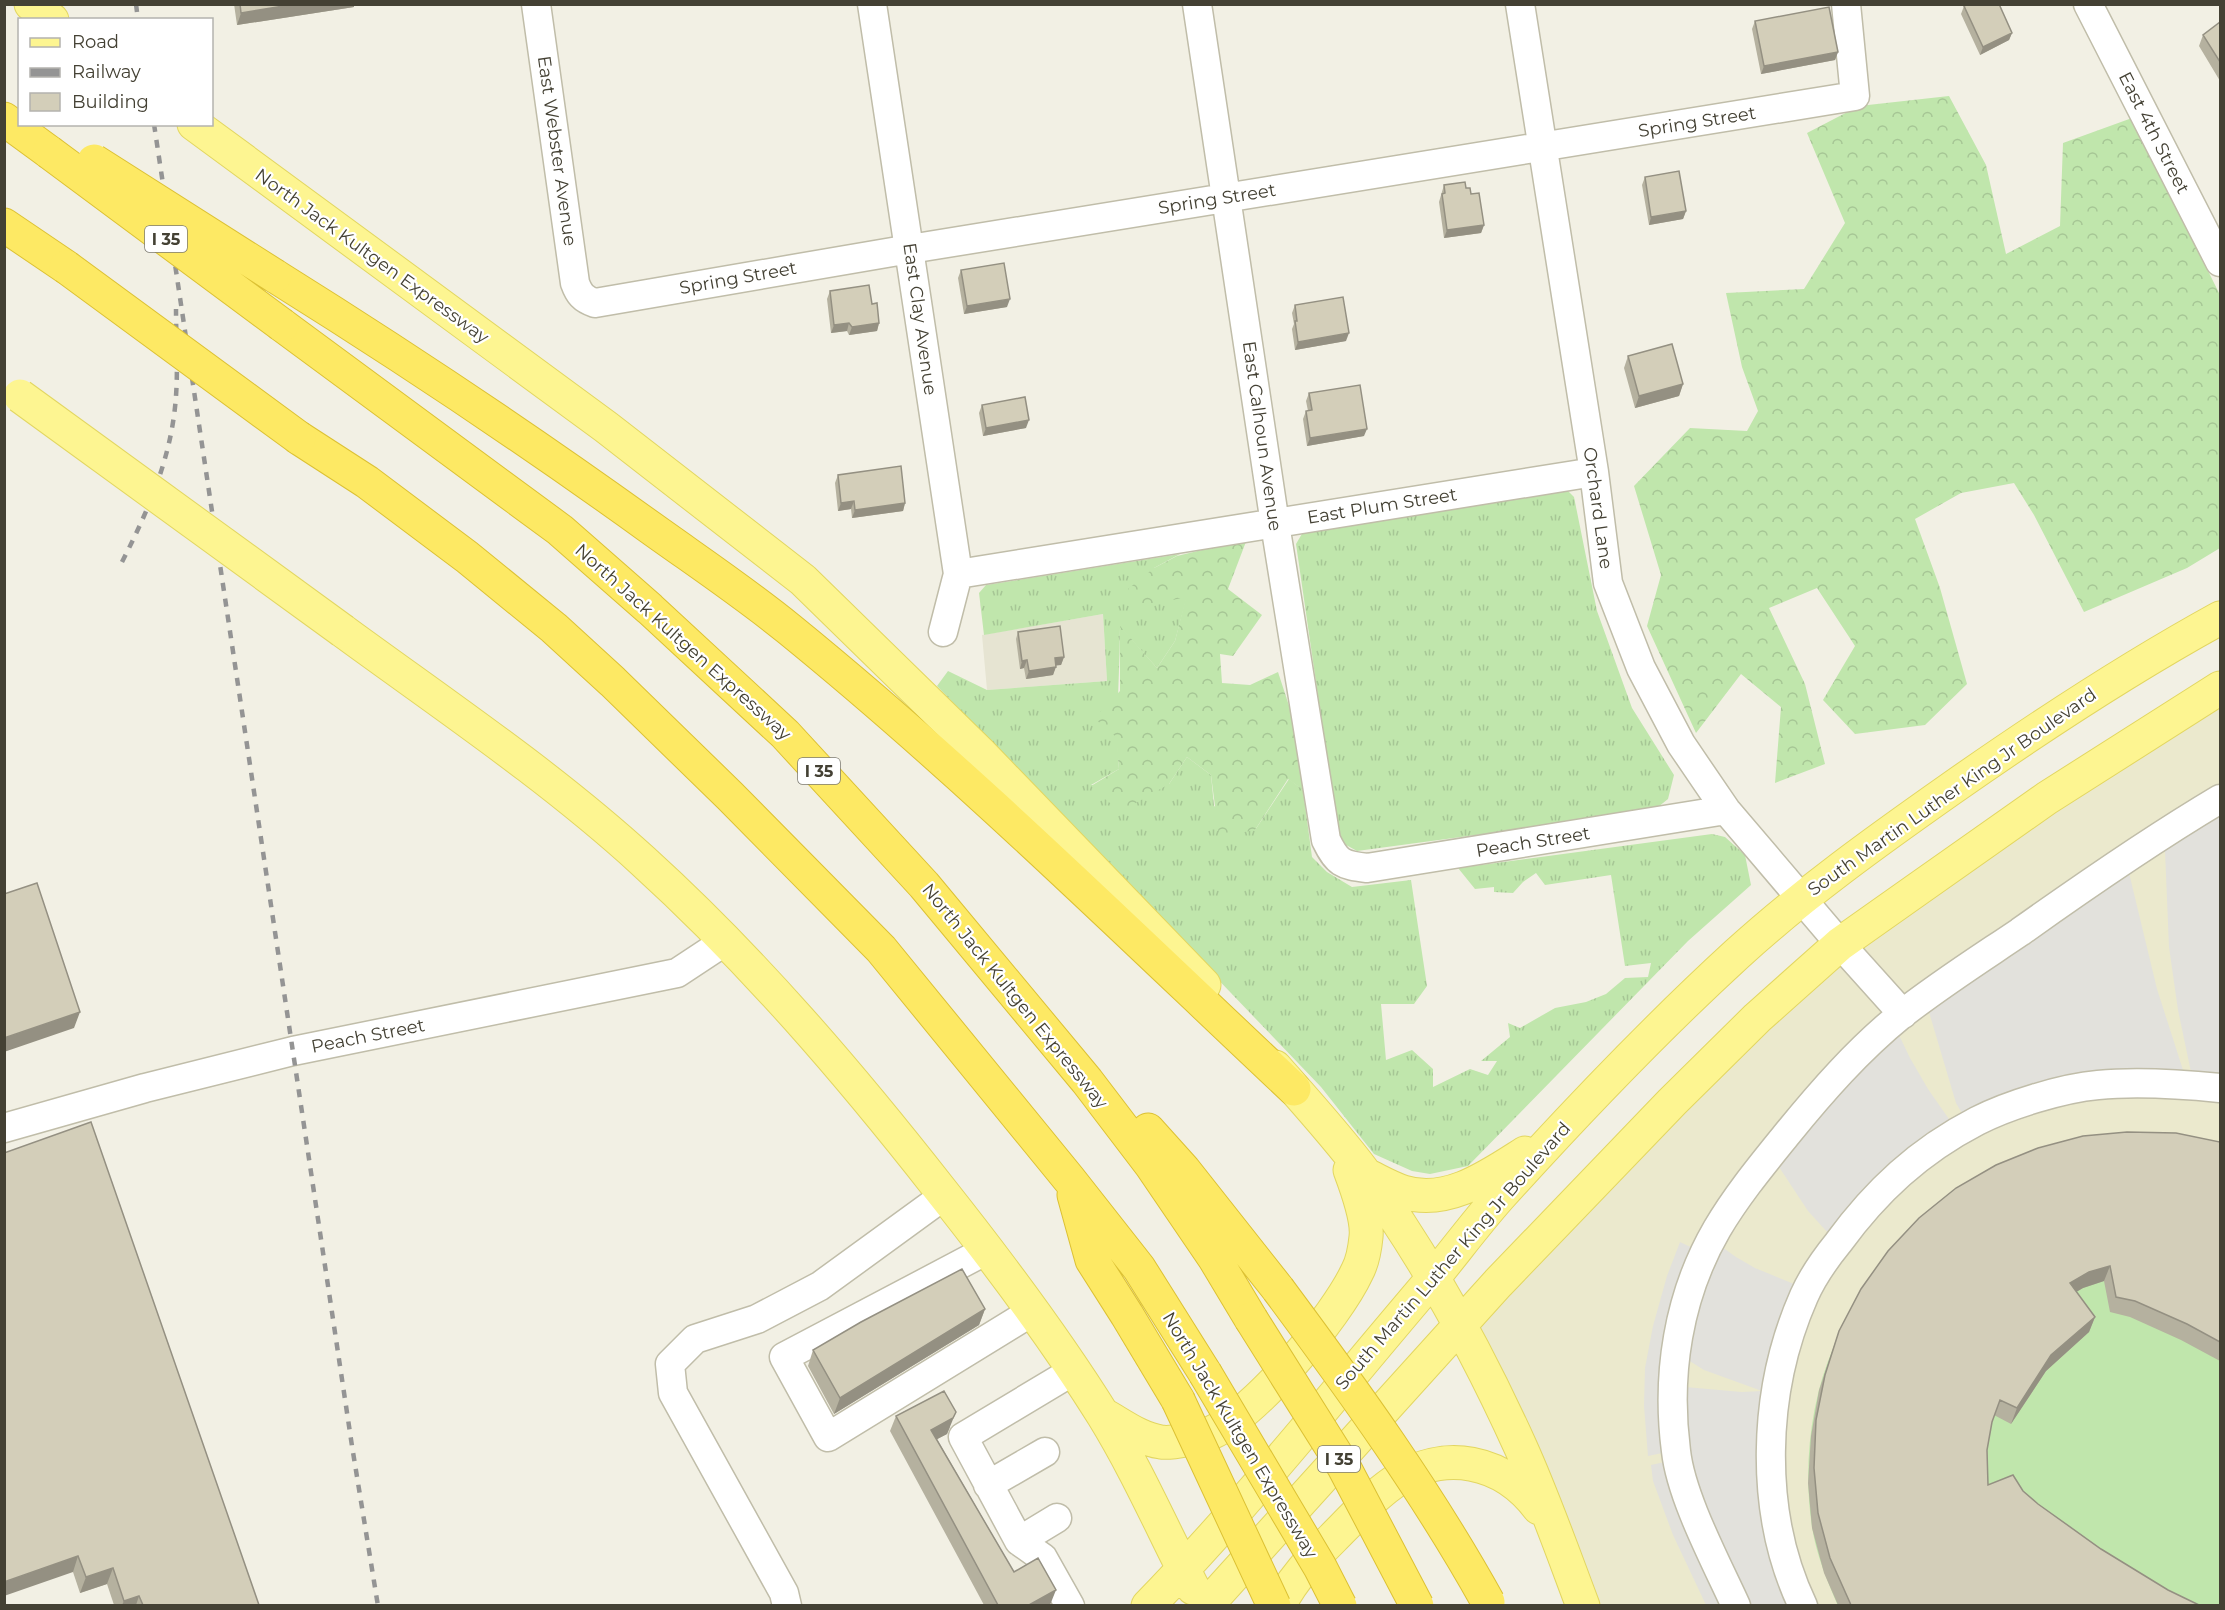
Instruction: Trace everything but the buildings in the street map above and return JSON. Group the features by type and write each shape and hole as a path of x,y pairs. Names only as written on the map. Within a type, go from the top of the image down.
{"highway":[{"path":"4,105 18,114"},
{"name":"North Jack Kultgen Expressway","path":"4,119 18,125"},
{"name":"North Jack Kultgen Expressway","path":"20,126 44,136 282,325 560,530 650,609 785,735 924,885 1080,1072 1151,1166 1215,1259 1344,1467 1417,1605"},
{"path":"44,136 367,333 610,499 787,628 929,747 1294,1089"},
{"name":"North Jack Kultgen Expressway","path":"4,225 66,267 299,438 367,482 467,557 554,628 730,796 881,949 1139,1268 1205,1373 1320,1567 1340,1605"},
{"path":"924,885 1101,1076 1184,1170 1278,1289 1353,1389 1437,1517 1489,1604"},
{"path":"1069,1179 1092,1260 1128,1315 1178,1400 1274,1605"}],"main road":[{"path":"31,4 49,18"},
{"name":"North Jack Kultgen Expressway","path":"197,126 606,427 803,580 979,752 1192,971 1319,1118 1364,1174 1433,1278 1522,1449 1583,1605"},
{"path":"10,387 546,780 641,859 727,940 801,1021 945,1195 1034,1311 1121,1446 1183,1570 1204,1605 1459,1325 1672,1102 1758,1018 1840,944 2047,798 2220,688"},
{"name":"South Martin Luther King Jr Boulevard","path":"1148,1605 1183,1570 1496,1201 1666,1022 1738,953 1801,898 1910,817 2120,675 2220,618"},
{"path":"1102,1414 1137,1435 1163,1443 1211,1433 1238,1416 1271,1386 1332,1315 1358,1271 1367,1235 1358,1191 1346,1158 1319,1118"},
{"path":"1364,1174 1403,1192 1433,1196 1456,1192 1488,1176 1564,1127"},
{"path":"1279,1605 1285,1592 1299,1573 1356,1514 1395,1482 1432,1465 1458,1462 1486,1468 1510,1479 1530,1497 1553,1526"}],"street":[{"name":"East Webster Avenue","path":"536,4 575,283 582,296"},
{"name":"East Clay Avenue","path":"872,4 958,574 943,632"},
{"name":"East Calhoun Avenue","path":"1197,4 1275,524 1326,840 1340,862"},
{"name":"Orchard Lane","path":"1520,4 1594,472 1608,583 1637,658 1681,744 1726,810 1903,1014"},
{"name":"Spring Street","path":"582,296 594,303 910,249 1855,96 1846,4"},
{"name":"East 4th Street","path":"2088,4 2220,262"},
{"name":"East Plum Street","path":"958,574 1594,472"},
{"path":"1736,1605 1687,1494 1676,1455 1672,1415 1672,1382 1677,1339 1687,1299 1710,1245 1739,1196 1820,1093 1864,1046 1903,1014 2099,875 2220,799"},
{"name":"Peach Street","path":"1340,862 1367,868 1726,810"},
{"name":"Peach Street","path":"4,1128 145,1088 293,1051 677,973 727,940"},
{"path":"1803,1605 1786,1558 1773,1503 1769,1447 1776,1394 1787,1343 1804,1296 1824,1262 1854,1221 1886,1185 1925,1152 1977,1121 2020,1104 2096,1085 2133,1083 2220,1088"},
{"path":"787,1605 784,1593 673,1393 670,1364 695,1339 757,1319 820,1286 945,1195"},
{"path":"987,1250 783,1358 828,1437 1034,1311"},
{"path":"1070,1605 1043,1558 1019,1541 963,1437 1073,1371"},
{"path":"988,1485 1045,1452"},
{"path":"1019,1541 1057,1518"}],"shaded area":[{"path":"1103,614 1107,681 987,690 982,635"},
{"path":"2220,688 2220,1605 1583,1605 1459,1325 1840,944"},
{"path":"2220,815 2220,1074 2191,1072 2178,1010 2169,947 2165,851"},
{"path":"2124,846 2157,989 2183,1070 2140,1068 2105,1071 1963,1115 1956,1103 1929,1012"},
{"path":"1898,1033 1928,1089 1951,1122 1829,1234 1808,1211 1779,1167 1843,1087"},
{"path":"1680,1242 1699,1251 1667,1452 1648,1456 1644,1406 1645,1368 1653,1326 1667,1276"},
{"path":"1722,1247 1755,1268 1799,1286 1772,1354 1788,1605 1749,1605 1697,1485 1685,1428 1685,1387 1742,1392 1762,1391 1704,1370 1688,1360 1696,1314"},
{"path":"1669,1461 1724,1601 1714,1605 1706,1605 1673,1535 1653,1481 1651,1465"}],"green space":[{"path":"1949,96 1986,165 2006,254 2060,226 2063,143 2132,118 2220,295 2220,548 2187,568 2084,612 2034,515 2014,483 1961,493 1915,519 1940,588 1967,684 1925,725 1855,734 1823,700 1855,646 1817,588 1769,608 1805,684 1825,764 1775,783 1781,707 1741,674 1696,733 1647,626 1661,575 1634,486 1690,428 1747,431 1758,411 1742,367 1726,293 1804,289 1845,223 1807,133 1859,106"},
{"path":"1566,489 1574,497 1597,611 1632,708 1674,775 1668,799 1653,811 1357,851 1339,841 1296,544 1303,532"},
{"path":"1247,539 1228,589 1262,615 1233,656 1220,654 1222,683 1250,685 1278,672 1294,721 1303,790 1288,779 1255,830 1219,837 1211,775 1187,757 1169,784 1120,812 1091,786 1119,769 1116,737 1094,718 1120,691 1120,626 1157,668 1175,641 1186,597 1142,607 1128,589 1154,568 1177,556"},
{"path":"1180,554 1154,568 1187,596 1175,641 1157,668 1120,627 1119,769 1091,785 1169,784 1187,757 1211,775 1214,806 1255,830 1289,779 1303,790 1312,857 1327,872 1352,887 1411,880 1427,986 1414,1004 1381,1004 1386,1060 1412,1050 1433,1069 1433,1087 1470,1069 1488,1075 1497,1061 1481,1061 1510,1037 1508,1023 1520,1028 1555,1008 1586,1002 1606,994 1625,978 1648,977 1651,963 1625,966 1611,875 1545,885 1536,873 1513,893 1494,892 1494,887 1475,889 1458,868 1712,834 1725,837 1745,855 1751,885 1688,941 1468,1166 1430,1174 1412,1171 1374,1154 1321,1087 937,686 948,671 987,690 1107,681 1103,614 984,635 979,593 986,585"},
{"path":"2220,1159 2220,1605 1838,1606 1822,1567 1814,1537 1809,1505 1809,1458 1819,1389 1836,1341 1855,1305"}],"railway":[{"path":"136,4 138,18"},
{"path":"154,126 378,1606"},
{"path":"122,562 158,482 170,440 177,385 176,309"}]}
